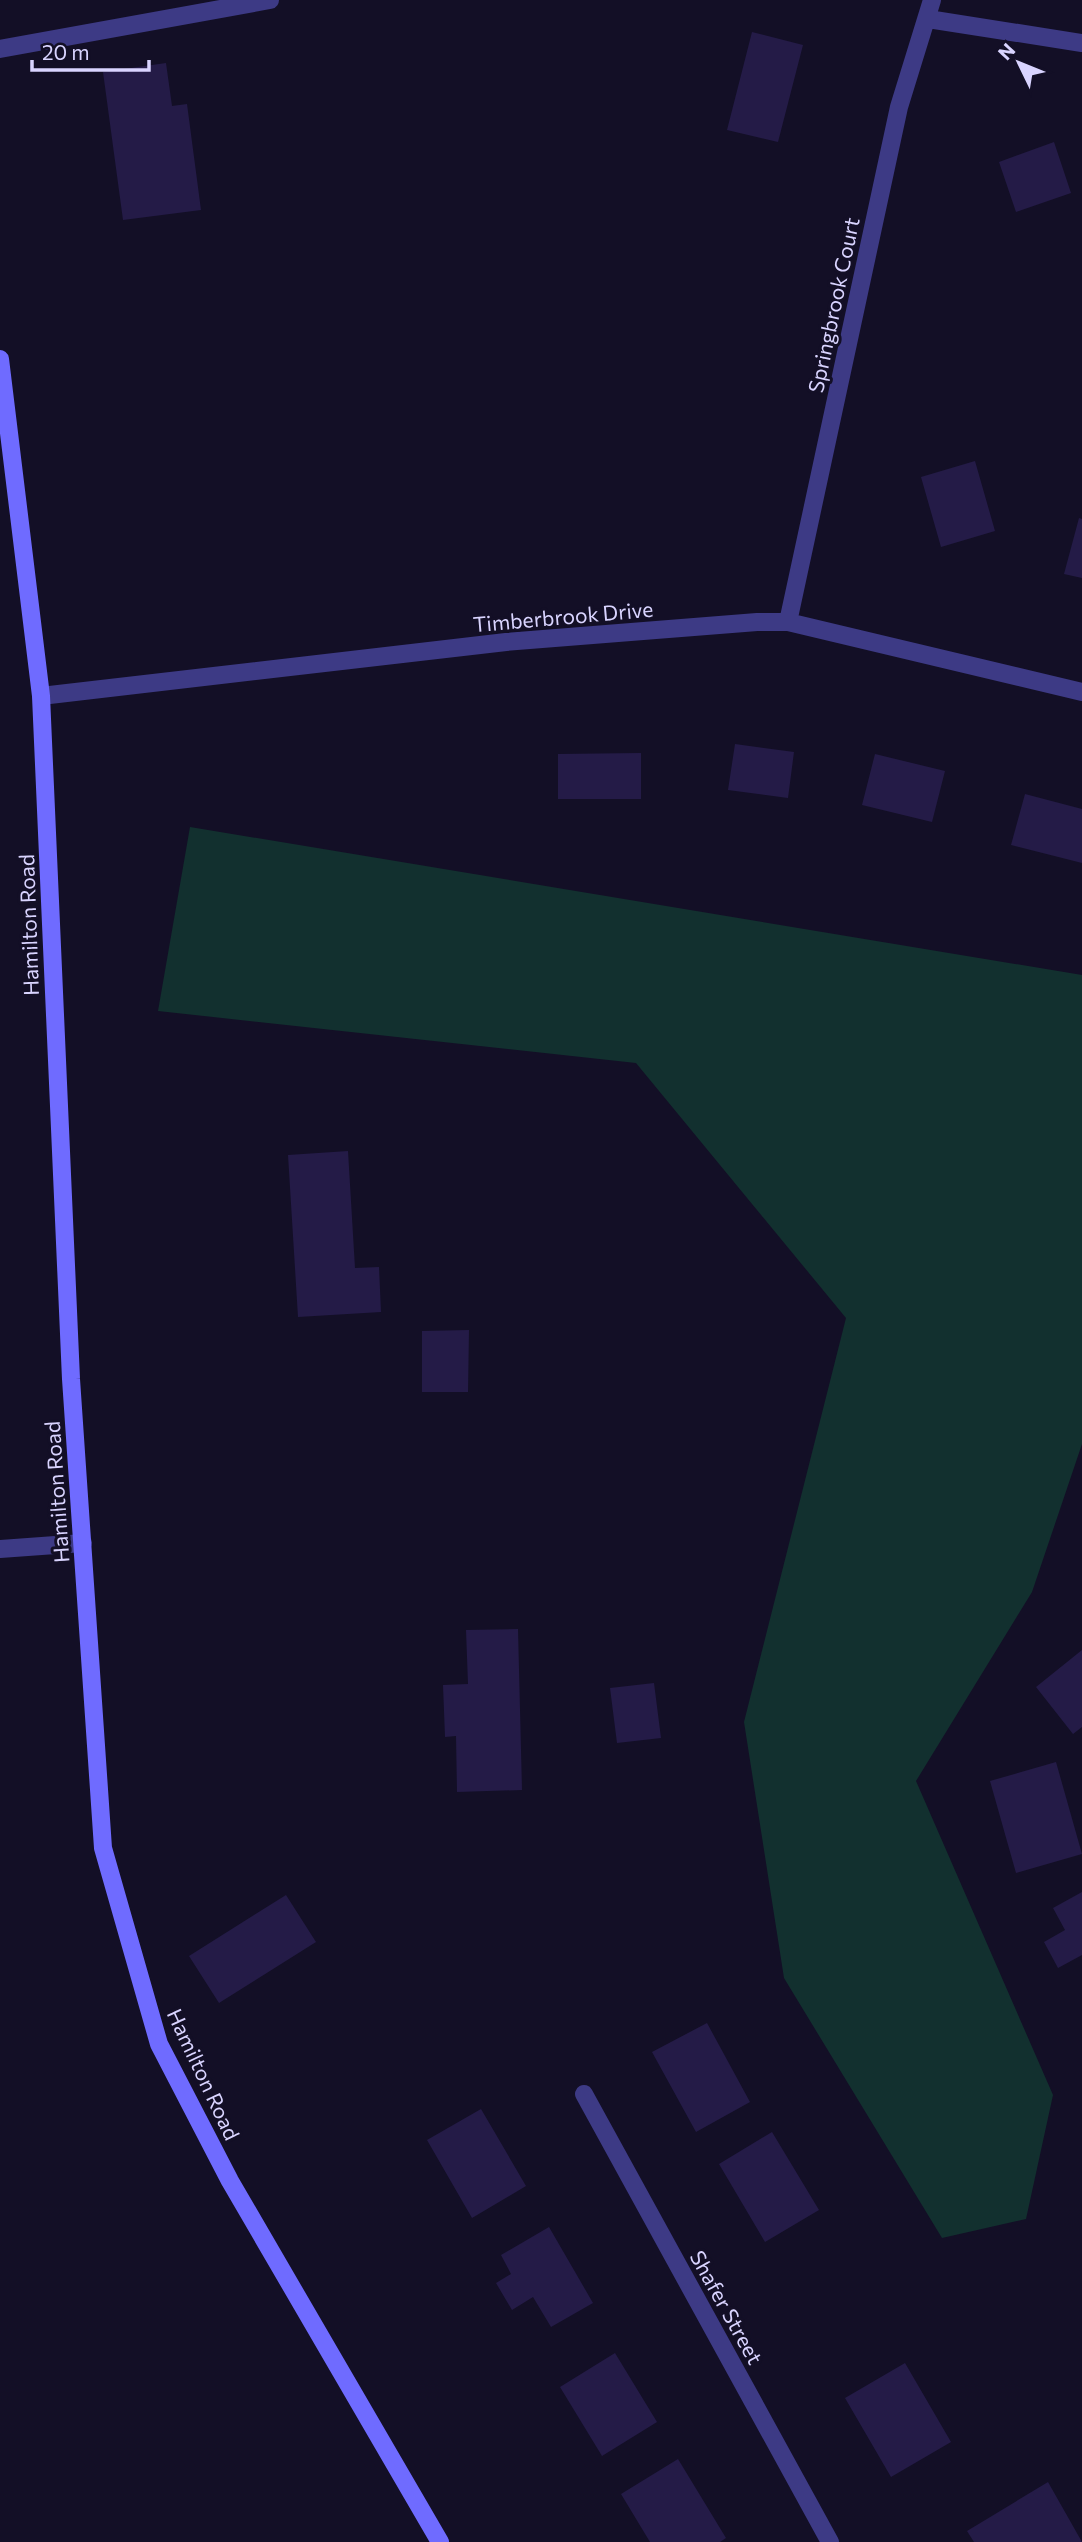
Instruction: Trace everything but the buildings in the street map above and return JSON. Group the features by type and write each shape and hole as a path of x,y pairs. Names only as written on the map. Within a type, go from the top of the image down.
{"street":[{"path":"0,49 270,0"},
{"name":"Springbrook Court","path":"788,622 899,107 932,0"},
{"path":"928,19 1082,43"},
{"name":"Hamilton Road","path":"0,359 41,696 71,1379 103,1848 159,2043 230,2180 440,2542"},
{"name":"Timberbrook Drive","path":"41,696 506,642 757,622 788,622 1082,692"},
{"path":"0,1549 83,1543"},
{"name":"Shafer Street","path":"584,2094 830,2542"}],"green space":[{"path":"190,827 1082,975 1082,1444 1032,1592 916,1781 1053,2095 1026,2219 942,2238 784,1978 744,1722 846,1318 636,1063 158,1011"}]}
